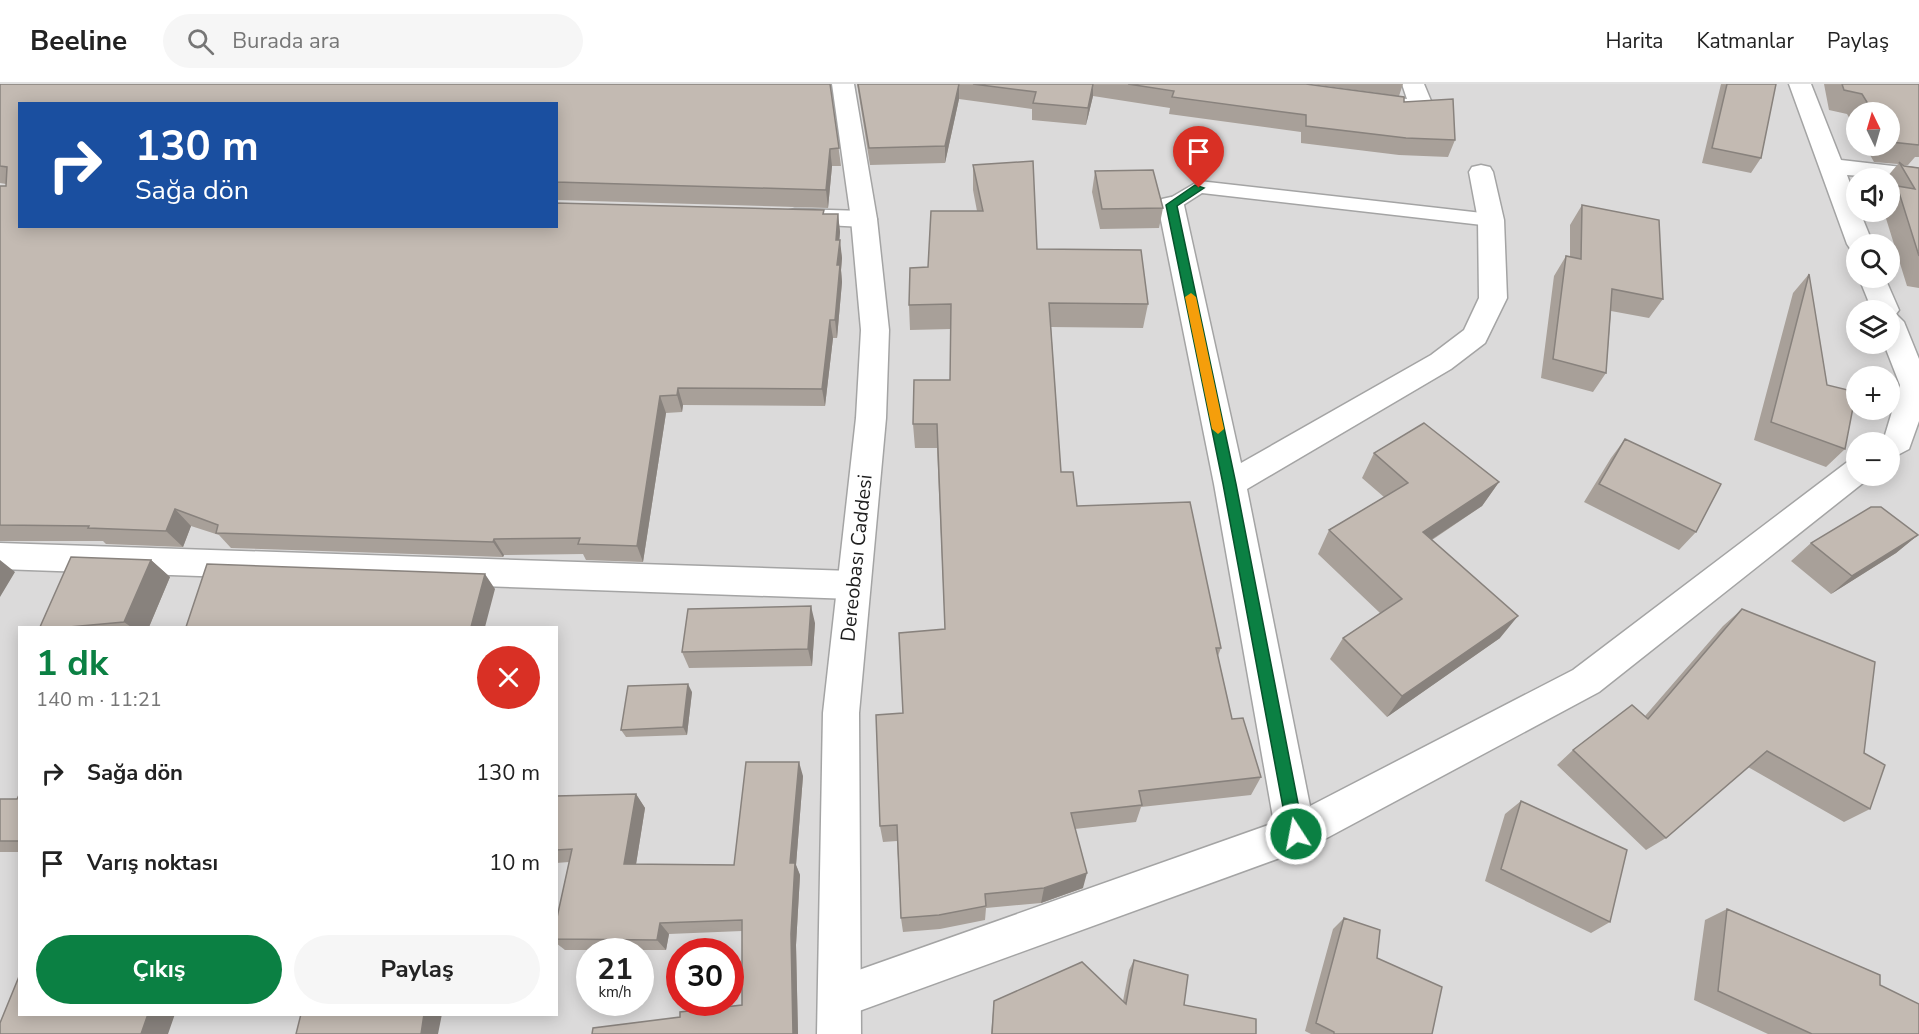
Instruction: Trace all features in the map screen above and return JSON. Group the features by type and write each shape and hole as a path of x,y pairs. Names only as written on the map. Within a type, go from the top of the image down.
{"street":[{"name":"Dereobası Caddesi","path":"839,1034 841,713 852,585 872,418 874,341 864,219 843,84"},
{"path":"1362,100 1422,108 1413,84"},
{"path":"1800,84 1856,234"},
{"path":"1831,166 1919,177"},
{"path":"1230,484 1441,362 1475,336 1493,298 1491,220 1481,172"},
{"path":"1171,205 1230,484 1296,834"},
{"path":"769,216 864,219"},
{"path":"1900,346 1918,389 1900,436"},
{"path":"840,997 1296,834 1586,681 1846,479"},
{"path":"0,556 852,585"}],"lane":[{"path":"1171,205 1199,188 1491,220"}],"shaded area":[{"path":"0,84 1919,84 1919,1034 0,1034"}],"building":[{"path":"0,84 830,84 839,148 830,149 826,190 558,182 558,102 18,102 18,228 558,228 558,203 824,210 823,214 838,214 836,240 840,240 837,265 840,265 835,320 830,320 822,389 678,388 677,395 660,396 637,546 578,544 580,538 494,539 493,542 216,533 218,525 175,509 166,531 88,528 89,526 0,525 0,186 6,186 7,167 0,166"},
{"path":"858,84 959,84 945,146 869,148"},
{"path":"973,84 1093,84 1088,108 1033,103 1036,92"},
{"path":"1128,84 1306,84 1404,97 1404,102 1453,99 1455,140 1406,138 1306,126 1306,115 1172,97 1174,91"},
{"path":"1727,84 1776,84 1761,158 1712,148"},
{"path":"1842,84 1919,84 1919,145 1900,143 1900,102 1867,102 1862,94 1844,90"},
{"path":"1033,161 1037,249 1141,250 1148,304 1049,303 1061,472 1073,472 1077,506 1190,502 1221,648 1216,648 1232,719 1243,718 1261,777 1139,791 1142,805 1071,813 1087,873 1044,888 985,894 986,906 939,915 901,918 897,825 880,826 876,715 903,713 899,633 945,629 937,424 913,424 914,380 950,380 951,304 909,305 910,268 928,267 931,211 983,211 973,165"},
{"path":"1899,162 1904,166 1919,168 1919,256 1900,196 1900,186 1915,189"},
{"path":"1153,170 1163,208 1102,209 1095,171"},
{"path":"1582,205 1659,220 1663,299 1612,289 1606,373 1553,359 1566,256 1581,259"},
{"path":"1809,274 1827,385 1846,390 1846,420 1851,420 1848,432 1846,432 1845,449 1771,422"},
{"path":"1424,423 1499,482 1423,532 1518,616 1402,696 1343,638 1402,599 1329,530 1408,483 1374,453"},
{"path":"1625,439 1721,484 1696,532 1599,484"},
{"path":"1871,507 1881,507 1918,535 1852,576 1811,543"},
{"path":"71,557 151,560 124,622 80,626 40,626"},
{"path":"207,564 485,574 471,626 186,626"},
{"path":"811,606 808,649 682,652 688,609"},
{"path":"1742,609 1875,662 1864,753 1885,765 1870,809 1767,751 1666,838 1573,750 1632,705 1648,719"},
{"path":"688,684 683,727 621,730 628,686"},
{"path":"746,762 799,762 790,863 795,863 791,934 793,1034 592,1034 593,1028 680,1016 744,1016 742,920 660,923 657,940 654,938 558,939 558,913 572,849 558,850 558,796 636,794 624,864 734,865"},
{"path":"18,797 18,841 0,841 0,799 17,799"},
{"path":"1521,801 1627,850 1610,922 1501,869"},
{"path":"1727,909 1880,975 1880,985 1919,1004 1919,1034 1812,1034 1718,991"},
{"path":"1344,918 1380,930 1377,958 1442,987 1432,1034 1334,1034 1316,1023"},
{"path":"1134,960 1188,975 1184,1005 1256,1019 1256,1034 992,1034 994,1001 1082,962 1126,1004"},
{"path":"18,979 18,1016 147,1016 141,1034 0,1034 0,1023"},
{"path":"300,1016 424,1016 421,1034 296,1034"}],"slow traffic":[{"path":"1191,297 1218,429"}],"route":[{"path":"1199,188 1171,205 1230,484 1296,834"}]}
